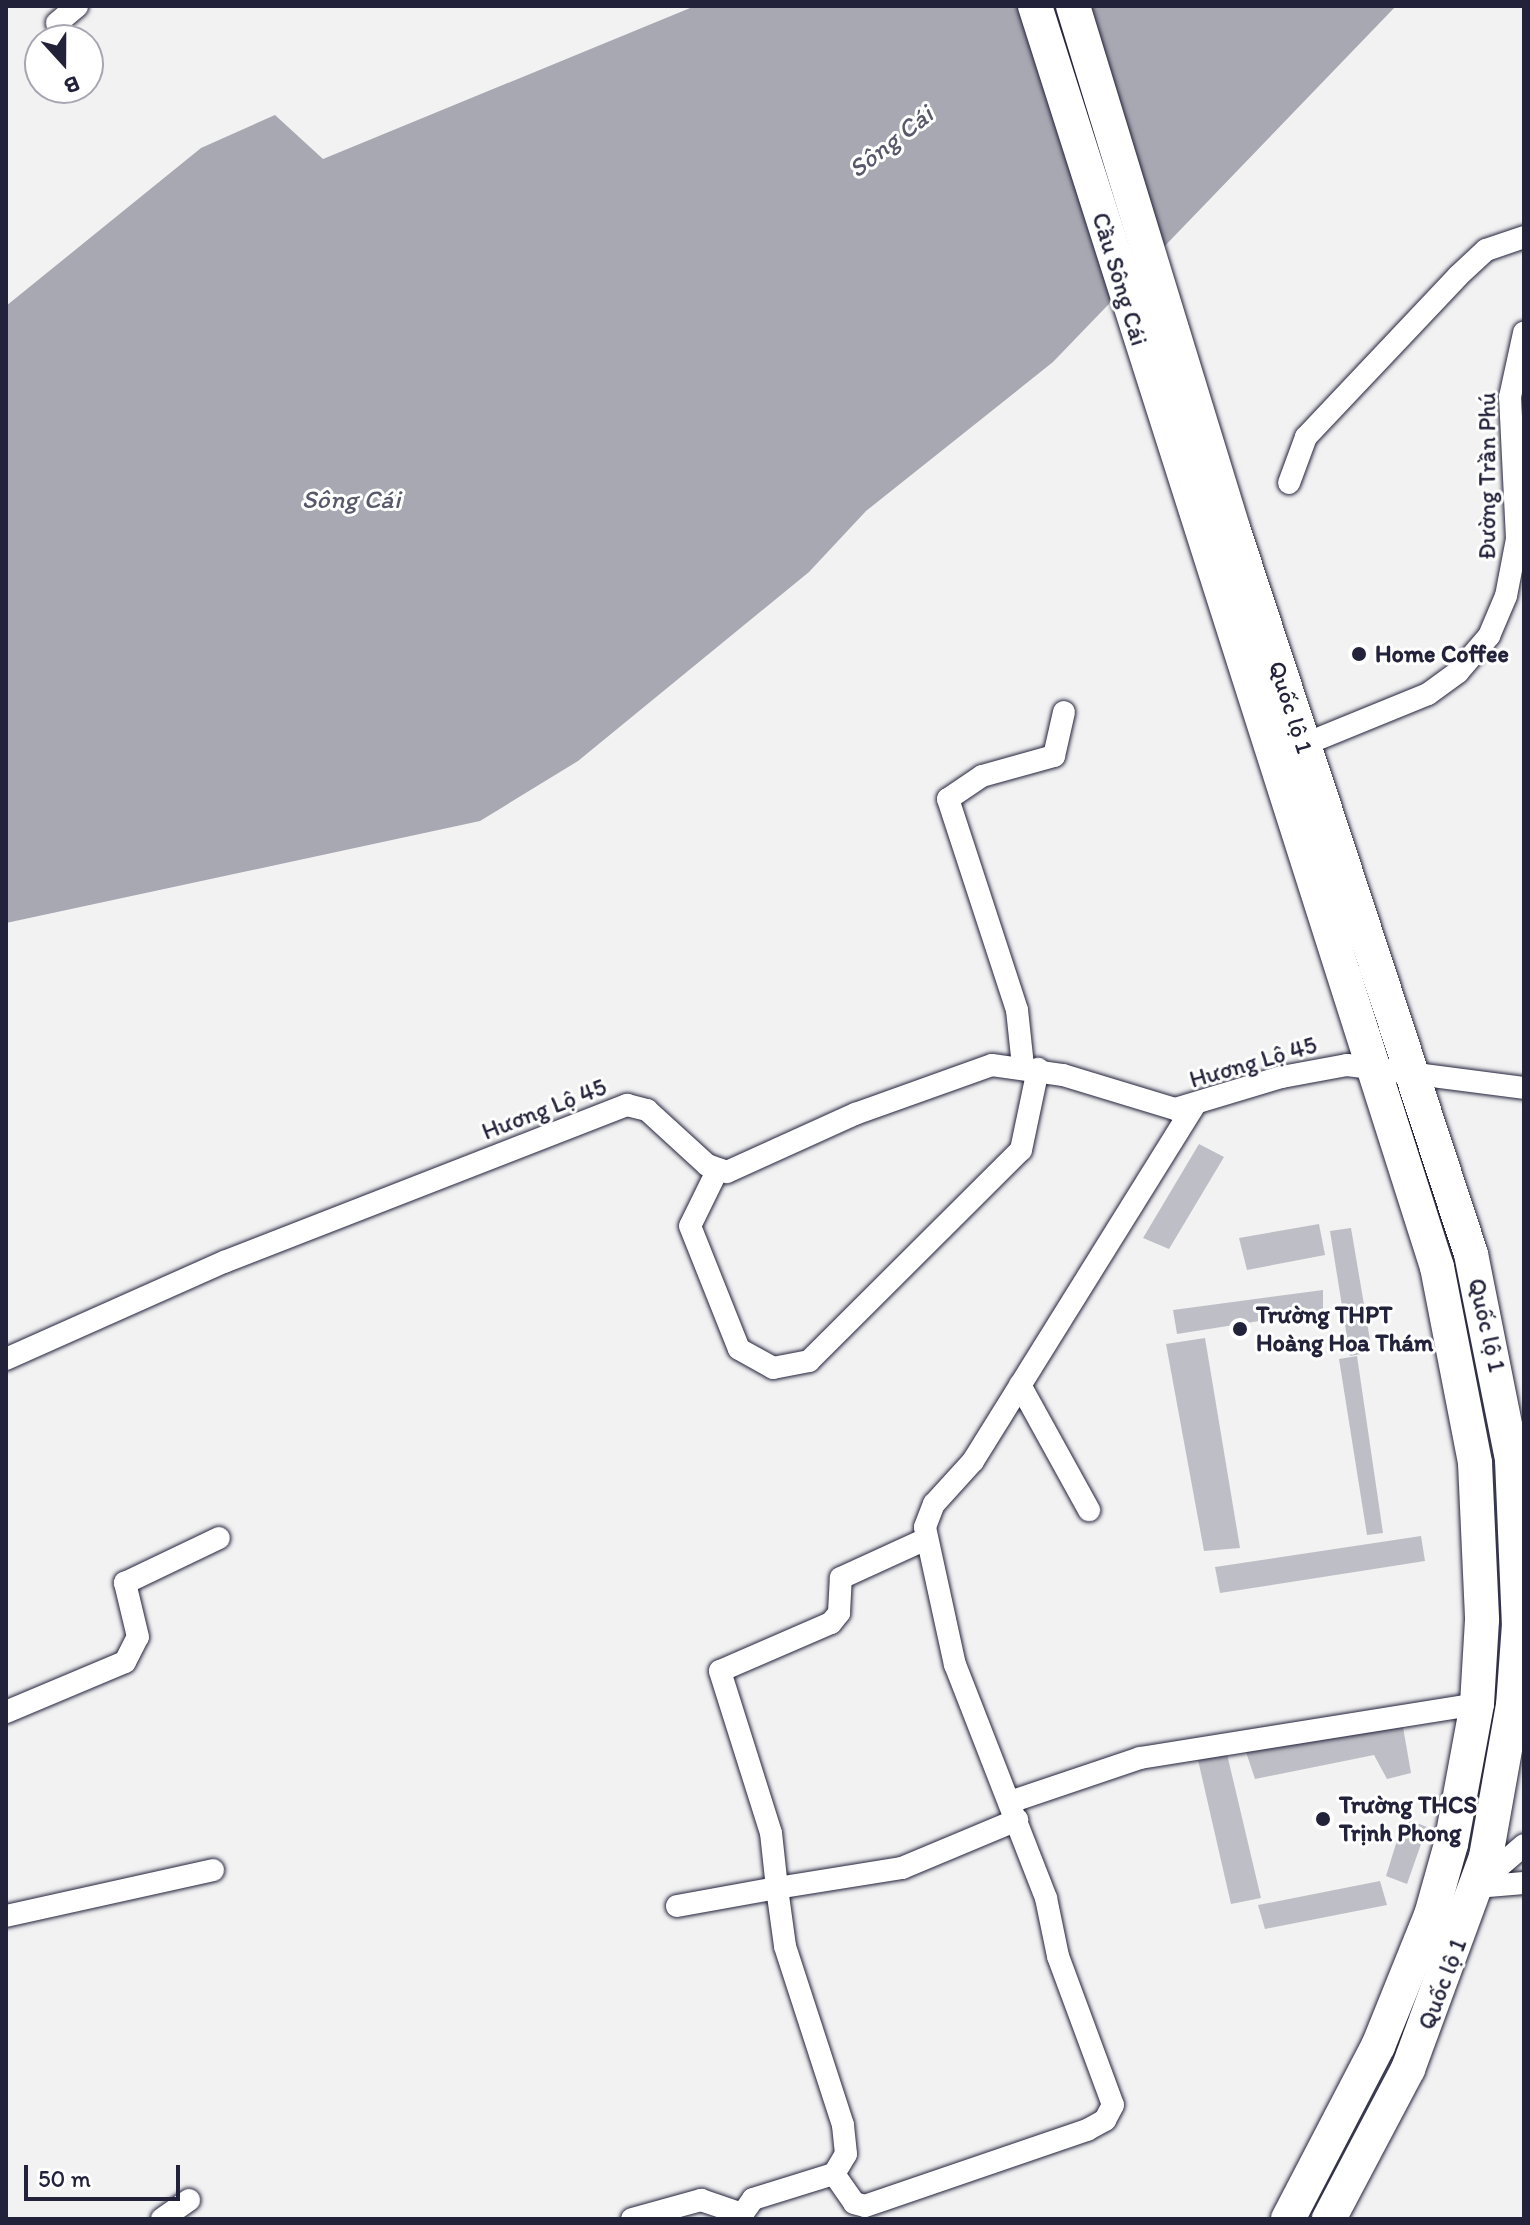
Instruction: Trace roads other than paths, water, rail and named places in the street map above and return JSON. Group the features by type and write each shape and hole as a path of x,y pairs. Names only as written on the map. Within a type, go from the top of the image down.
{"highway":[{"name":"Cầu Sông Cái","path":"1035,6 1204,553"},
{"name":"Cầu Sông Cái","path":"1073,6 1233,528"},
{"name":"Quốc lộ 1","path":"1233,528 1484,1306 1512,1460 1519,1597 1513,1705 1476,1887 1408,2069 1329,2219"},
{"name":"Quốc lộ 1","path":"1204,553 1437,1267 1465,1393 1482,1545 1477,1704 1467,1773 1431,1915 1378,2046 1288,2219"}],"street":[{"path":"57,23 77,6"},
{"path":"1289,483 1306,437 1458,276 1486,250 1524,237"},
{"name":"Đường Trần Phú","path":"1303,745 1428,694 1458,672 1489,636 1506,596 1517,539 1510,397 1524,333"},
{"path":"717,1171 690,1226 739,1349 773,1368 809,1361 1021,1150 1030,1068 1017,1010 948,799 982,776 1054,756 1064,712"},
{"name":"Hương Lộ 45","path":"6,1359 224,1262 627,1105 647,1110 717,1171 736,1170 855,1114 992,1065 1030,1068 1160,1106 1193,1107 1282,1077 1369,1065 1524,1088"},
{"path":"834,2174 854,2203 865,2206 991,2167 1087,2130 1111,2113 1110,2086 1058,1956 1046,1898 955,1665 924,1540 934,1504 973,1461 1193,1107"},
{"path":"1020,1385 1089,1510"},
{"path":"6,1712 125,1662 138,1630 125,1583 219,1538"},
{"path":"632,2219 701,2200 739,2216 762,2195 834,2174 846,2154 843,2125 785,1946 771,1833 720,1671 831,1623 839,1613 841,1578 924,1540"},
{"path":"677,1906 902,1868 1014,1811 1140,1758 1477,1704"},
{"path":"1476,1887 1524,1845"},
{"path":"6,1916 213,1870"},
{"path":"1476,1887 1524,1883"},
{"path":"162,2219 189,2200"}],"water":[{"name":"Sông Cái","path":"695,6 1396,6 1053,362 866,511 809,572 578,761 480,821 6,923 6,306 201,148 275,115 323,159"}],"place":[{"name":"Home Coffee","path":"1359,654"},
{"name":"Trường THPT Hoàng Hoa Thám","path":"1240,1329"},
{"name":"Trường THCS Trịnh Phong","path":"1323,1819"}]}
